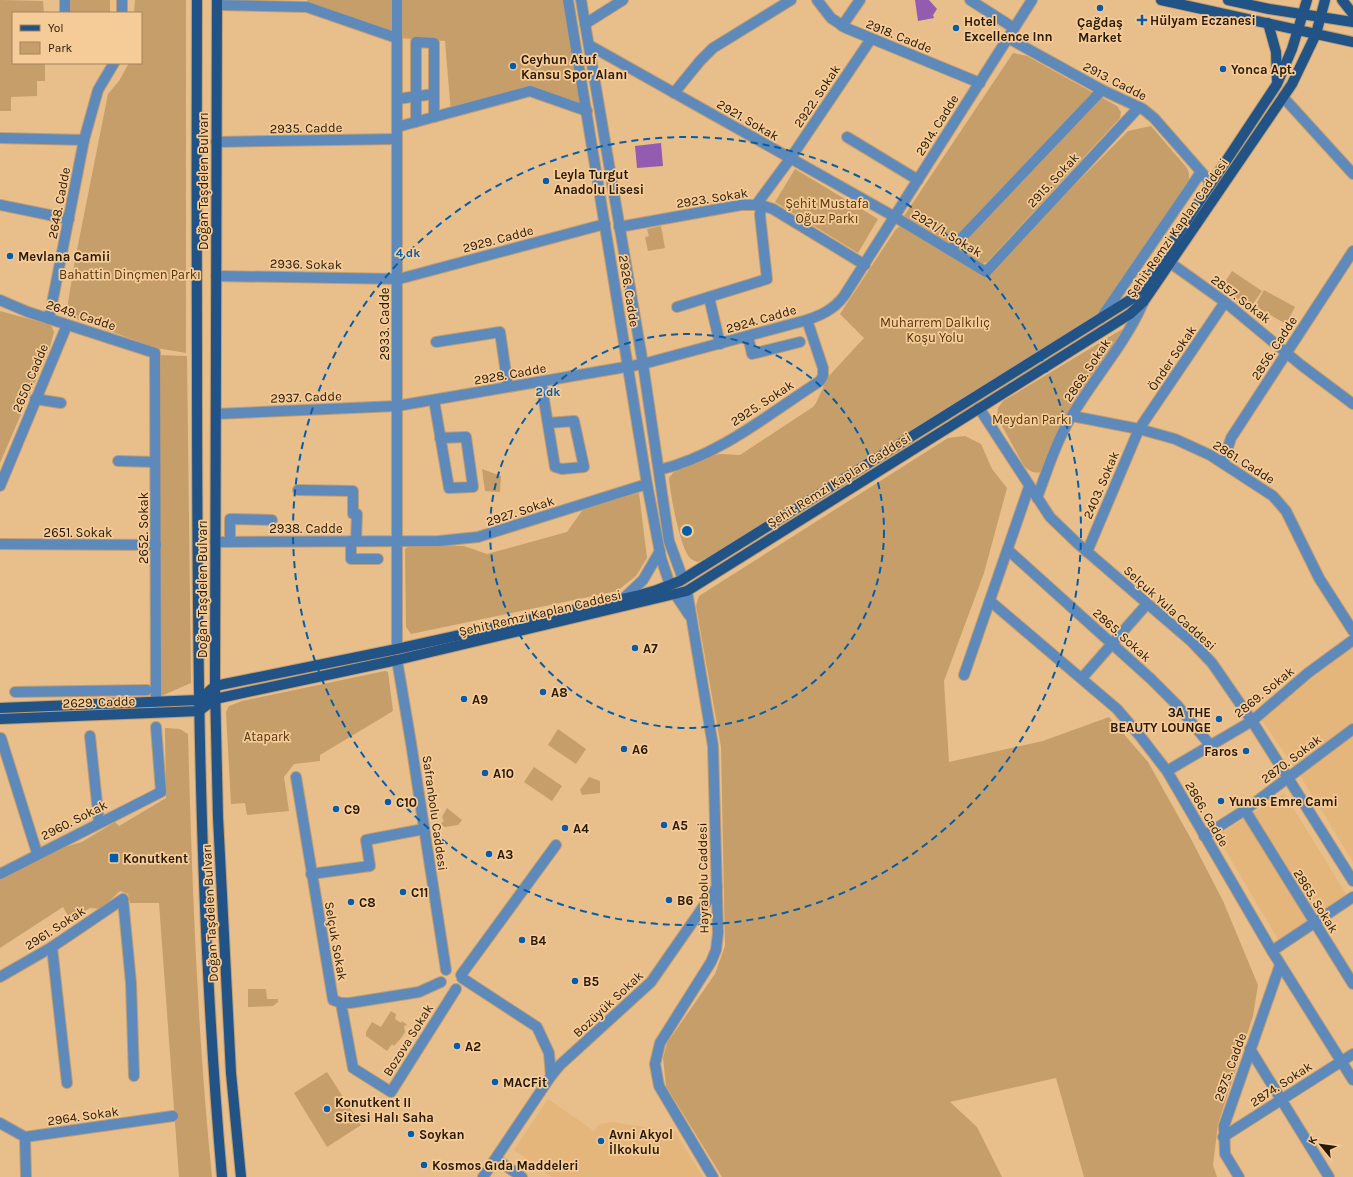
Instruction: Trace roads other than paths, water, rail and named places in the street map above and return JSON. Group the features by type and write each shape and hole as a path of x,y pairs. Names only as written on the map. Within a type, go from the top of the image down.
{"main road":[{"name":"Doğan Taşdelen Bulvarı","path":"197,0 197,516 199,711 210,1003 222,1177"},
{"path":"1161,0 1353,42"},
{"path":"1228,0 1353,22"},
{"name":"Şehit Remzi Kaplan Caddesi","path":"215,699 397,660 672,590 683,579 1126,303 1138,294 1276,84 1290,54 1307,0"},
{"name":"Şehit Remzi Kaplan Caddesi","path":"215,686 624,598 672,590 686,591 1130,314 1144,301 1169,262 1300,71 1322,17 1325,0"},
{"path":"1342,0 1353,14"},
{"name":"Doğan Taşdelen Bulvarı","path":"217,2 215,699 218,817 231,1073 241,1177"},
{"path":"1268,23 1276,52 1276,84"},
{"path":"973,399 979,408"},
{"path":"683,579 686,591"},
{"path":"397,648 397,660"},
{"path":"199,700 215,686"},
{"path":"199,711 215,699"},
{"name":"2629. Cadde","path":"0,708 199,700"},
{"name":"2629. Cadde","path":"0,719 199,711"}],"street":[{"path":"65,0 65,12"},
{"path":"122,0 122,12"},
{"name":"2933. Cadde","path":"397,0 397,648"},
{"name":"2926. Cadde","path":"568,0 647,484 660,551 672,590"},
{"name":"2926. Cadde","path":"581,0 643,364 669,541 683,579"},
{"path":"585,24 623,0"},
{"path":"674,93 700,61 713,48 791,0"},
{"name":"2918. Cadde","path":"817,0 831,18 842,26 980,83"},
{"path":"842,26 860,0"},
{"path":"970,0 1014,28"},
{"name":"2914. Cadde","path":"864,265 1032,0"},
{"path":"217,2 307,7 397,38"},
{"name":"2913. Cadde","path":"1008,38 1102,90 1139,107 1154,118 1211,183"},
{"name":"2922. Sokak","path":"758,205 871,39"},
{"path":"416,122 416,42 434,43 434,118"},
{"name":"2921. Sokak","path":"589,45 895,217"},
{"name":"2648. Cadde","path":"50,319 84,140 97,93 113,64"},
{"path":"950,250 1102,90"},
{"path":"397,127 530,91 587,111"},
{"path":"397,99 434,94"},
{"path":"1283,97 1353,174"},
{"name":"2915. Sokak","path":"986,272 1139,107"},
{"path":"847,137 918,180"},
{"path":"0,138 84,140"},
{"name":"2935. Cadde","path":"216,142 397,139"},
{"path":"1101,318 1201,172"},
{"name":"2923. Sokak","path":"619,227 740,204 758,205 774,209 864,265"},
{"path":"0,205 69,219"},
{"path":"678,307 767,279 758,205"},
{"name":"2921/1. Sokak","path":"895,217 986,272"},
{"name":"2929. Cadde","path":"397,278 605,224"},
{"name":"2856. Cadde","path":"1222,463 1231,438 1353,251"},
{"name":"2857. Sokak","path":"1169,262 1225,302 1353,404"},
{"name":"2924. Cadde","path":"628,367 720,344 807,320 824,313 839,303 864,265"},
{"name":"2936. Sokak","path":"216,276 397,278"},
{"path":"709,297 720,344"},
{"name":"2649. Cadde","path":"0,300 67,325 155,353"},
{"name":"2868. Sokak","path":"1037,498 1058,442 1072,416 1124,338 1144,301"},
{"name":"Önder Sokak","path":"1139,428 1225,302"},
{"name":"2925. Sokak","path":"659,470 684,462 719,446 820,381 823,376 823,368 807,320"},
{"name":"2650. Cadde","path":"0,486 67,325"},
{"path":"436,342 500,332 508,387"},
{"path":"748,336 752,354 800,342"},
{"name":"2652. Sokak","path":"155,353 156,702"},
{"name":"2928. Cadde","path":"397,406 628,367"},
{"path":"541,382 555,467 562,469 584,467 574,421 548,423"},
{"path":"36,399 61,403"},
{"path":"434,400 440,438 448,488 473,487 466,437 440,438"},
{"name":"2937. Cadde","path":"216,414 397,406"},
{"name":"Selçuk Yula Caddesi","path":"979,408 1029,487 1057,524 1206,656 1252,721 1353,881"},
{"name":"2861. Cadde","path":"1072,416 1139,428 1175,439 1222,463 1273,496 1286,511 1319,578 1353,632"},
{"name":"2403. Sokak","path":"1087,552 1139,428"},
{"path":"118,461 155,462"},
{"name":"2927. Sokak","path":"397,541 448,541 478,537 647,484"},
{"path":"964,675 1029,487"},
{"path":"298,490 353,491 353,514 357,514 351,559 378,559"},
{"path":"230,542 230,519 272,520"},
{"name":"2938. Cadde","path":"215,542 397,541"},
{"name":"2651. Sokak","path":"0,544 156,545"},
{"name":"2865. Sokak","path":"1008,550 1112,644 1176,705 1211,746"},
{"path":"624,598 636,589 644,580 660,551"},
{"name":"Hayrabolu Caddesi","path":"672,590 693,620"},
{"name":"Hayrabolu Caddesi","path":"686,591 693,620 713,746 718,927 716,950 708,967 664,1036 657,1050 655,1064 657,1079 662,1093 713,1177"},
{"name":"2866. Cadde","path":"990,600 1082,678 1131,724 1167,771 1280,965 1353,1080"},
{"path":"1082,678 1147,604"},
{"name":"2869. Sokak","path":"1167,771 1252,721 1308,674 1353,640"},
{"name":"Safranbolu Caddesi","path":"397,660 412,743 446,970"},
{"path":"15,692 147,690"},
{"path":"72,691 72,705"},
{"name":"2960. Sokak","path":"0,874 37,853 161,792 156,727"},
{"name":"2870. Sokak","path":"1204,836 1245,810 1353,729"},
{"path":"90,736 99,822"},
{"path":"2,738 37,853"},
{"name":"Selçuk Sokak","path":"296,777 333,1000 341,1003"},
{"name":"2865. Sokak","path":"1245,810 1353,984"},
{"path":"311,874 370,866 366,840 424,829"},
{"path":"483,1177 551,1076 549,1053 537,1027 462,976 456,970 446,970 441,975 441,982 448,990 456,989 461,985 462,976 556,845"},
{"name":"Bozüyük Sokak","path":"551,1076 560,1065 651,982 718,887"},
{"path":"1272,951 1353,897"},
{"name":"2961. Sokak","path":"0,977 52,947 123,899 131,983 134,1076"},
{"path":"52,947 68,1083"},
{"name":"2875. Cadde","path":"1239,1177 1225,1154 1223,1137 1226,1118 1280,965"},
{"path":"341,1003 419,992 441,982"},
{"name":"Bozova Sokak","path":"341,1003 353,1068 390,1092 456,989"},
{"path":"1250,1049 1328,1177"},
{"name":"2874. Sokak","path":"1223,1137 1353,1054"},
{"name":"2964. Sokak","path":"25,1137 173,1116"},
{"path":"0,1123 25,1137 26,1177"},
{"path":"496,1159 522,1177"}],"place":[{"name":"Çağdaş Market","path":"1100,8"},
{"name":"Hülyam Eczanesi","path":"1142,20"},
{"name":"Hotel Excellence Inn","path":"956,28"},
{"name":"Ceyhun Atuf Kansu Spor Alanı","path":"513,66"},
{"name":"Yonca Apt.","path":"1223,69"},
{"name":"Leyla Turgut Anadolu Lisesi","path":"546,181"},
{"name":"Mevlana Camii","path":"10,256"},
{"name":"A7","path":"635,648"},
{"name":"A8","path":"543,692"},
{"name":"A9","path":"464,699"},
{"name":"3A THE BEAUTY LOUNGE","path":"1219,719"},
{"name":"A6","path":"624,749"},
{"name":"Faros","path":"1246,751"},
{"name":"A10","path":"485,773"},
{"name":"Yunus Emre Cami","path":"1221,801"},
{"name":"C10","path":"388,802"},
{"name":"C9","path":"336,809"},
{"name":"A5","path":"664,825"},
{"name":"A4","path":"565,828"},
{"name":"A3","path":"489,854"},
{"name":"Konutkent","path":"114,858"},
{"name":"C11","path":"403,892"},
{"name":"B6","path":"669,900"},
{"name":"C8","path":"351,902"},
{"name":"B4","path":"522,940"},
{"name":"B5","path":"575,981"},
{"name":"A2","path":"457,1046"},
{"name":"MACFit","path":"495,1082"},
{"name":"Konutkent II Sitesi Halı Saha","path":"327,1109"},
{"name":"Soykan","path":"411,1134"},
{"name":"Avni Akyol İlkokulu","path":"601,1141"},
{"name":"Kosmos Gıda Maddeleri","path":"424,1165"}],"park label":[{"name":"Şehit Mustafa Oğuz Parkı","path":"827,210"},
{"name":"Bahattin Dinçmen Parkı","path":"130,274"},
{"name":"Muharrem Dalkılıç Koşu Yolu","path":"935,330"},
{"name":"Meydan Parkı","path":"1032,419"},
{"name":"Atapark","path":"267,736"}]}
